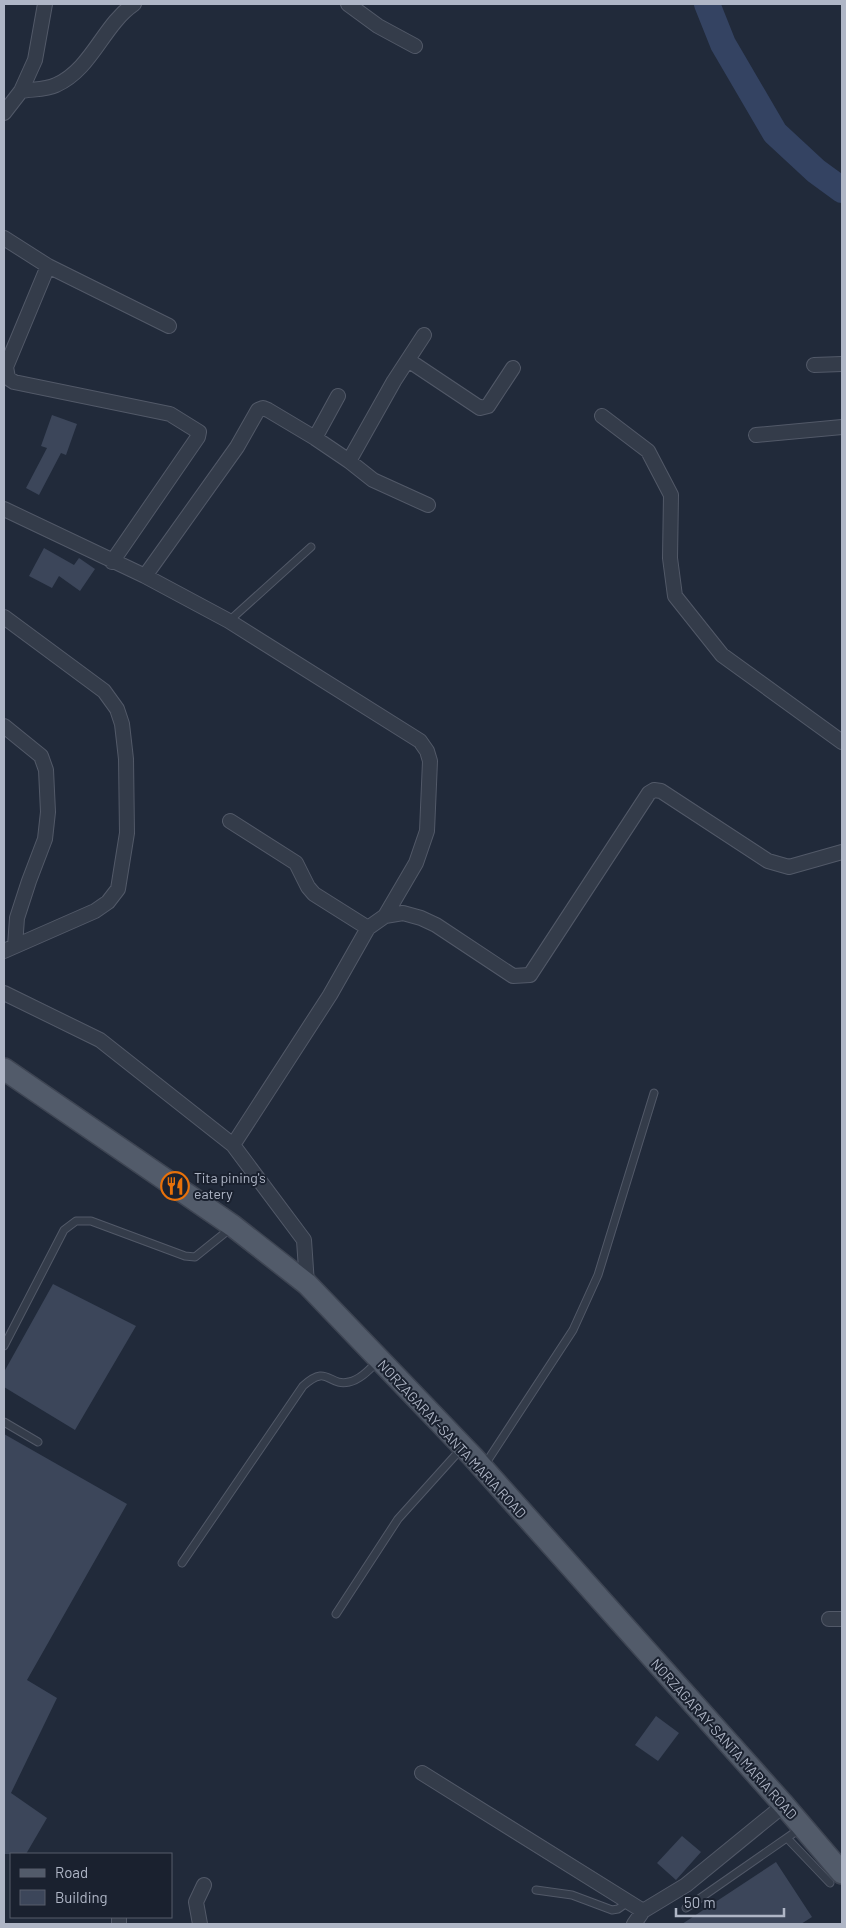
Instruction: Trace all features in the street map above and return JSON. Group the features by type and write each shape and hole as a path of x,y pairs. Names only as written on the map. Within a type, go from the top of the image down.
{"main road":[{"name":"NORZAGARAY-SANTA MARIA ROAD","path":"4,1069 233,1226 307,1284 378,1361 463,1446 784,1805 795,1832 836,1878"}],"street":[{"path":"4,110 21,91 35,60 46,4"},
{"path":"21,91 54,86 70,78 82,66 122,12 134,4"},
{"path":"348,4 378,26 415,46"},
{"path":"4,238 48,266 169,326"},
{"path":"48,266 6,367 8,378 14,382 170,414 199,432 198,437 112,562"},
{"path":"349,461 394,380 424,335"},
{"path":"408,360 480,408 488,406 513,368"},
{"path":"814,365 842,364"},
{"path":"315,438 338,396"},
{"path":"145,576 237,447 258,410 263,408 315,438 380,484 428,505"},
{"path":"602,416 648,451 671,495 670,558 675,596 722,655 842,742"},
{"path":"756,434 842,427"},
{"path":"4,509 112,562 145,576 229,621 420,742 427,751 430,761 427,831 416,863 385,916 368,928 330,995 233,1145"},
{"path":"4,618 104,691 110,698 122,724 126,759 127,833 118,889 108,902 95,911 9,948"},
{"path":"4,726 41,756 46,770 48,812 45,840 28,881 9,948"},
{"path":"385,916 403,913 421,918 436,925 513,976 530,975 649,793 654,790 661,791 777,864 789,867 842,852"},
{"path":"230,821 296,863 308,887 314,894 368,928"},
{"path":"4,993 100,1040 233,1145 304,1240 307,1284"},
{"path":"422,1773 643,1911"},
{"path":"634,1924 643,1911 686,1885 784,1805"},
{"path":"200,1924 196,1902 204,1885"}],"lane":[{"path":"229,621 311,547"},
{"path":"483,1468 573,1330 594,1283 654,1093"},
{"path":"4,1346 64,1230 76,1221 91,1221 185,1256 195,1257 233,1226"},
{"path":"182,1563 303,1386 313,1376 320,1375 343,1383 351,1382 378,1361"},
{"path":"4,1422 38,1442"},
{"path":"336,1614 398,1519 463,1446"},
{"path":"686,1908 795,1832"},
{"path":"536,1890 572,1895 612,1910 628,1902"}],"building":[{"path":"52,415 77,424 66,455 61,453 39,495 26,488 47,448 41,446"},
{"path":"44,548 74,565 79,558 95,569 80,591 59,576 52,588 29,576"},
{"path":"53,1284 136,1326 75,1430 4,1387 4,1372"},
{"path":"4,1434 127,1504 27,1680 57,1698 11,1793 47,1818 27,1853 4,1854"},
{"path":"656,1716 679,1733 658,1761 635,1745"},
{"path":"682,1836 701,1852 676,1880 657,1863"},
{"path":"776,1862 812,1917 801,1924 682,1924"}],"waterway":[{"path":"707,4 723,44 775,133 816,171 842,190"}],"place":[{"name":"Tita pining's eatery","path":"175,1186"}]}
